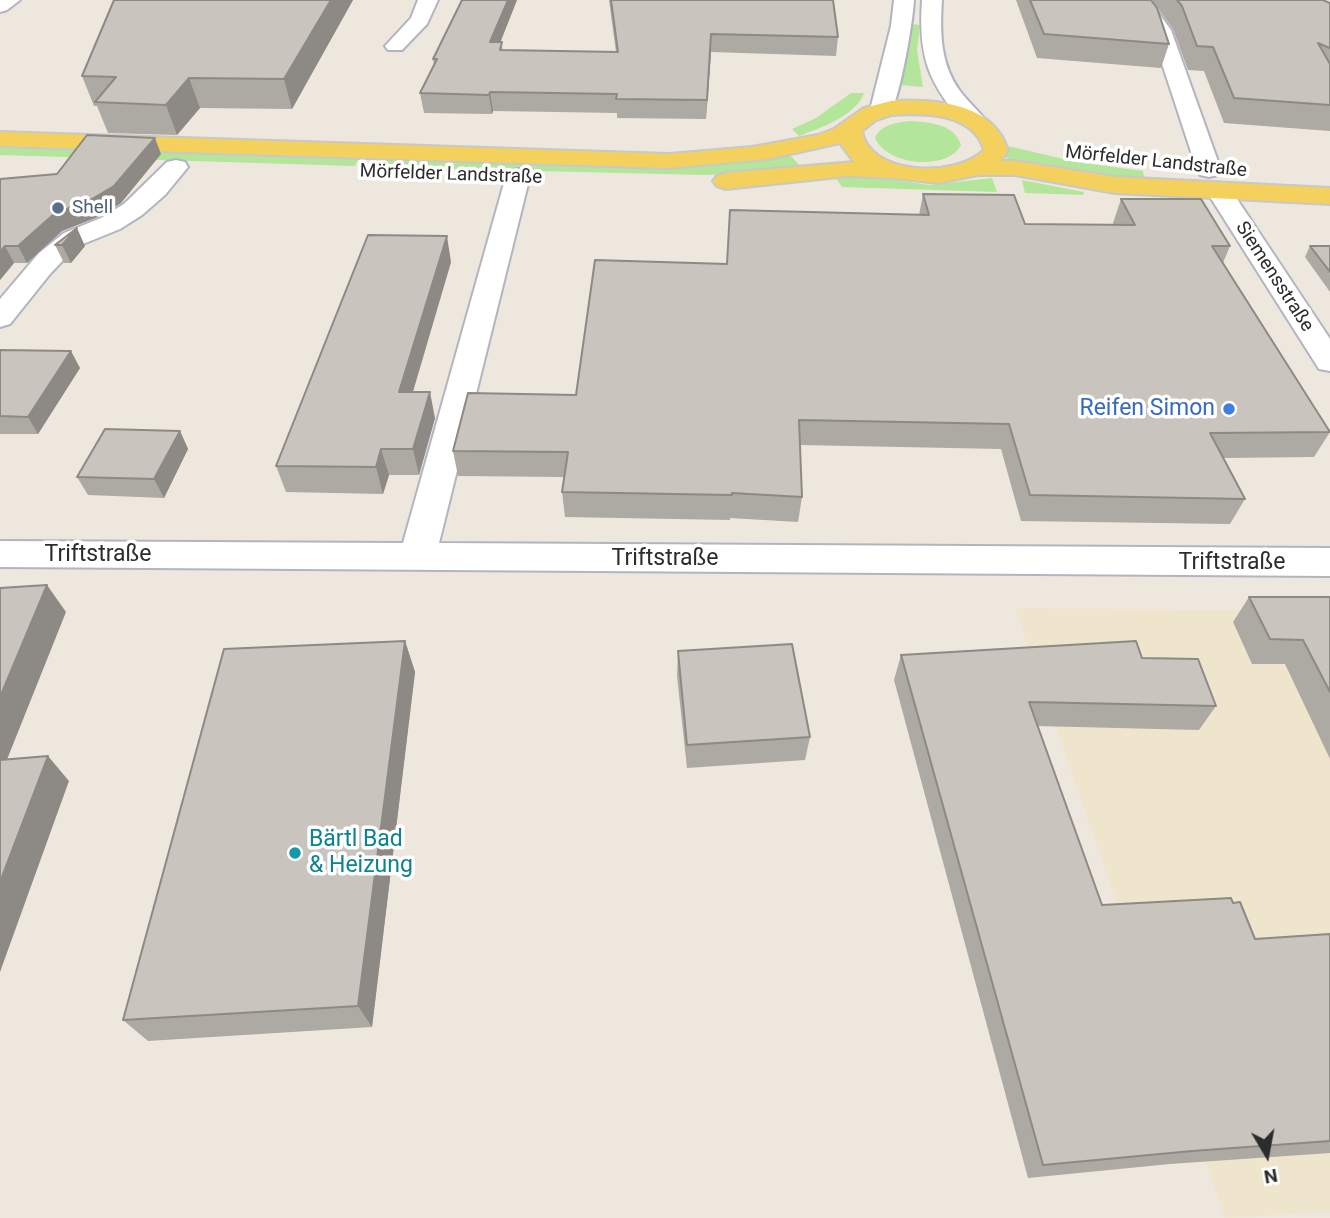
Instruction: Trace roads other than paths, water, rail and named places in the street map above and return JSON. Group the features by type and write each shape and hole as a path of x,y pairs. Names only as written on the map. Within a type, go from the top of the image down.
{"main road":[{"name":"Mörfelder Landstraße","path":"0,139 669,161 768,152 826,139 850,130 861,118 881,110 906,107 933,109 1022,143"},
{"path":"978,168 990,160 996,150 983,128"},
{"name":"Mörfelder Landstraße","path":"850,130 851,145 861,156 901,173"},
{"name":"Mörfelder Landstraße","path":"1050,150 1215,181 1330,196"},
{"name":"Mörfelder Landstraße","path":"0,162 678,182 755,181 854,168 936,176 978,168 1015,168 1115,185 1244,180 1281,174 1330,177"}],"street":[{"path":"0,6 10,0"},
{"path":"395,46 426,12 428,0"},
{"path":"881,110 889,91 889,71 904,12 904,0"},
{"path":"932,0 931,55 936,71 950,93 983,128"},
{"name":"Siemensstraße","path":"1139,0 1161,30 1215,181 1330,362"},
{"path":"0,318 52,254 69,241 91,229 115,221 139,205 176,167"},
{"path":"417,557 518,176"},
{"name":"Triftstraße","path":"0,554 1330,562"}],"place":[{"name":"Shell","path":"58,208"},
{"name":"Reifen Simon","path":"1229,409"},
{"name":"Bärtl Bad & Heizung","path":"295,853"}]}
